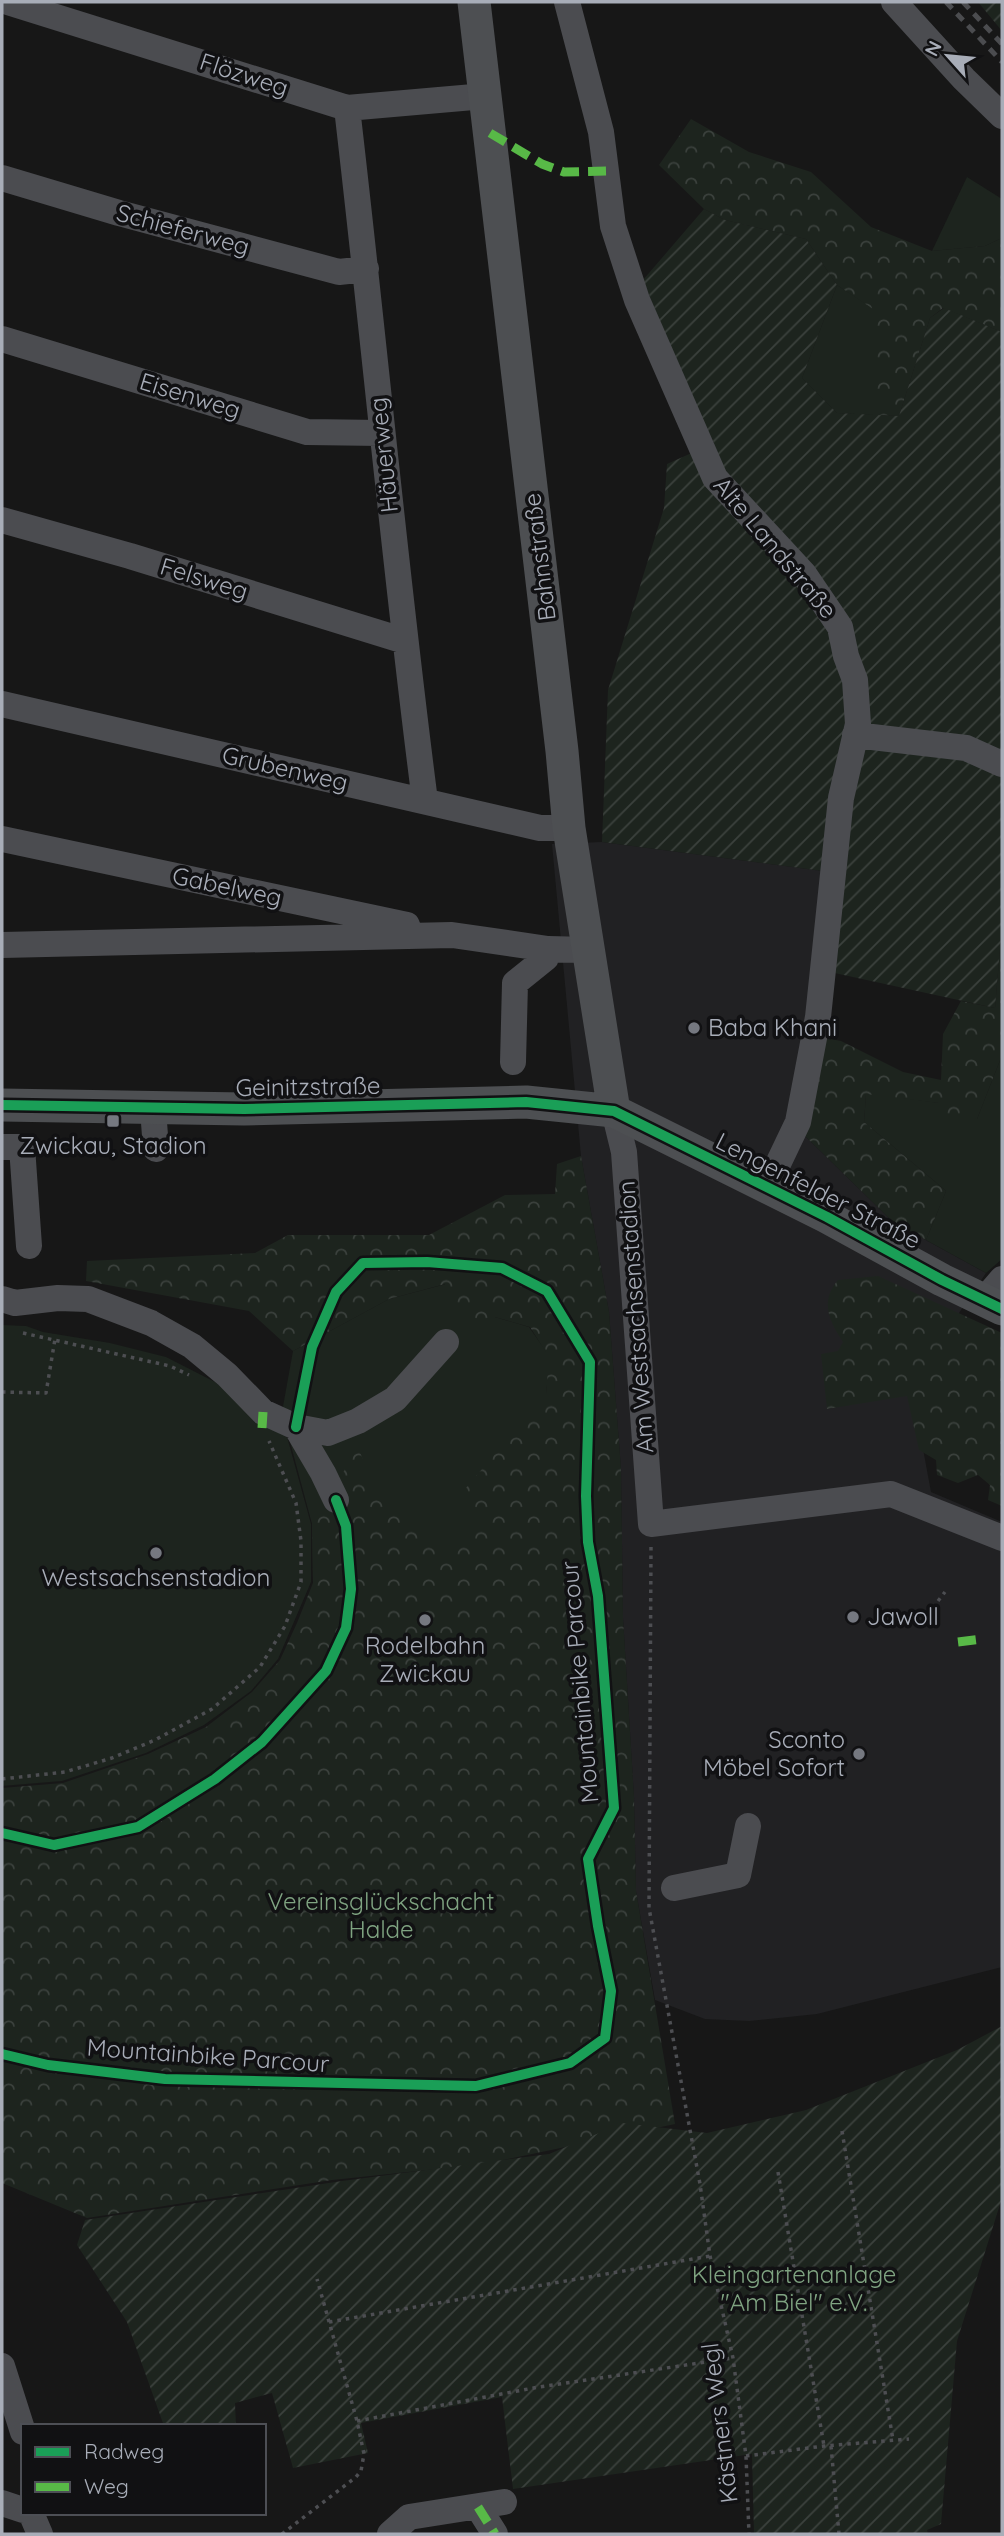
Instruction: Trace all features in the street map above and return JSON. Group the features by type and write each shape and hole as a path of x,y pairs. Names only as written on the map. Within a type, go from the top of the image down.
{"main road":[{"name":"Bahnstraße","path":"474,2 561,737 569,828 614,1111"},
{"name":"Geinitzstraße","path":"2,1105 153,1108 399,1107 526,1102 614,1111"},
{"name":"Lengenfelder Straße","path":"614,1111 996,1296"}],"street":[{"name":"Flözweg","path":"8,2 347,108 485,96"},
{"name":"Alte Landstraße","path":"567,2 601,132 613,226 637,300 715,478 804,574 840,627 846,656 855,680 858,724 841,798 818,1017 798,1122 767,1187"},
{"path":"894,2 964,79 1002,116"},
{"name":"Häuerweg","path":"347,108 366,269 381,433 425,801"},
{"name":"Schieferweg","path":"2,178 119,213 339,272 366,269"},
{"name":"Eisenweg","path":"2,339 307,432 381,433"},
{"name":"Felsweg","path":"2,520 130,556 405,641"},
{"name":"Grubenweg","path":"2,704 540,828 569,828"},
{"path":"855,735 966,748 1002,764"},
{"name":"Gabelweg","path":"2,839 452,935 548,948 588,950"},
{"name":"Gabelweg","path":"2,945 452,935"},
{"path":"513,1062 515,983 546,958 548,948"},
{"path":"153,1108 156,1149"},
{"name":"Am Westsachsenstadion","path":"614,1111 624,1152 651,1524"},
{"path":"2,1147 22,1147 29,1246"},
{"path":"2,1299 15,1303 58,1298 88,1299 152,1323 192,1346 228,1375 263,1412 296,1427 328,1433 358,1421 395,1399 446,1342"},
{"path":"296,1427 336,1500"},
{"path":"651,1524 891,1494 1002,1538"},
{"path":"674,1888 738,1875 748,1825"},
{"path":"2,2366 21,2426"},
{"path":"390,2534 409,2517 504,2502"},
{"path":"2,2503 21,2509"},
{"path":"478,2507 495,2534"},
{"path":"32,2515 40,2534"}],"path":[{"path":"23,1333 170,1366 194,1378"},
{"path":"2,1392 46,1393 55,1339"},
{"path":"2,1779 65,1772 113,1758 155,1740 212,1709 260,1667 285,1626 301,1582 301,1541 296,1503 268,1439"},
{"path":"938,1601 945,1592"},
{"path":"842,2131 893,2440"},
{"path":"778,2172 824,2446"},
{"path":"330,2322 710,2256"},
{"path":"282,2534 361,2471 364,2454 317,2279"},
{"path":"357,2421 539,2387 733,2358"},
{"path":"746,2456 909,2439"},
{"path":"831,2446 839,2534"}],"shaded area":[{"path":"602,842 838,873 805,1136 893,1222 986,1273 959,1313 913,1395 931,1492 1002,1522 1002,1967 817,2014 749,2021 705,2019 655,2000 636,1891 634,1797 623,1618 621,1469 609,1312 581,1156 552,844"}],"green space":[{"path":"978,2 1002,2 1002,31"},
{"path":"691,119 749,152 811,172 871,227 932,251 985,246 1002,238 1002,332 943,308 930,318 899,416 873,415 873,309 837,285 806,239 725,220 704,209 659,165"},
{"path":"967,177 1002,199 1002,238 985,246 932,251"},
{"path":"704,209 725,220 806,239 837,285 802,378 837,413 899,416 930,318 944,308 1002,332 1002,925 995,1008 830,972 838,873 602,842 608,690 664,508 667,464 714,443 693,405 643,280"},
{"path":"837,285 874,309 873,415 837,413 802,378"},
{"path":"1002,925 1002,1055 977,1119 941,1116 939,1103 866,1094 864,1122 946,1191 926,1240 893,1222 805,1136 820,1037 841,1041 903,1072 941,1080 943,1034 961,1001 995,1008"},
{"path":"1002,1055 1002,1259 986,1273 926,1240 946,1191 864,1122 866,1093 940,1103 977,1119"},
{"name":"Vereinsglückschacht Halde","path":"581,1156 609,1312 621,1469 623,1618 634,1797 636,1891 675,2124 484,2164 332,2180 87,2218 2,2183 2,1788 63,1783 148,1754 206,1727 252,1692 280,1660 297,1623 313,1583 312,1524 334,1494 356,1443 377,1493 452,1558 476,1530 459,1496 546,1394 549,1357 530,1327 495,1317 474,1323 451,1303 445,1284 389,1299 293,1351 249,1311 86,1281 87,1261 255,1253 288,1235 429,1235 505,1195 555,1194 557,1164"},
{"path":"878,1276 1002,1333 1002,1506 988,1500 990,1485 978,1475 958,1483 937,1475 936,1460 919,1450 907,1396 827,1409 821,1354 838,1351 843,1342 828,1312 832,1288 838,1280"},
{"path":"446,1284 495,1317 529,1327 550,1357 546,1394 546,1657 313,1583 312,1524 282,1412 293,1351 389,1299"},
{"name":"Westsachsenstadion","path":"2,1325 26,1326 43,1332 110,1343 166,1357 215,1382 286,1433 311,1524 311,1582 278,1659 251,1691 204,1725 146,1753 62,1781 2,1786"},
{"name":"Kleingartenanlage \"Am Biel\" e.V.","path":"1002,2026 1002,2198 957,2341 941,2524 927,2530 928,2534 754,2534 752,2454 513,2489 502,2397 361,2423 368,2453 293,2468 272,2393 235,2403 236,2424 163,2424 127,2322 77,2245 85,2220 342,2181 549,2154 623,2123 707,2133 806,2110 957,2050"}],"railway":[{"path":"946,2 1002,62"},
{"path":"963,2 1002,44"}],"marked path":[{"path":"490,133 542,164 564,172 606,171"},
{"path":"262,1428 263,1412"},
{"path":"958,1642 982,1639"},
{"path":"478,2507 495,2534"}],"cycle path":[{"path":"2,1105 244,1109 526,1102 614,1111 827,1217 942,1280 1002,1309"},
{"name":"Mountainbike Parcour","path":"2,2054 48,2065 165,2079 476,2086 570,2063 605,2038 611,1991 588,1859 614,1808 598,1596 588,1542 586,1496 590,1362 547,1291 502,1268 427,1262 363,1263 336,1292 312,1347 296,1427"},
{"path":"2,1833 54,1845 138,1827 215,1779 262,1742 326,1671 346,1628 351,1589 346,1526 336,1500"}],"place":[{"name":"Baba Khani","path":"694,1028"},
{"name":"Zwickau, Stadion","path":"113,1121"},
{"name":"Westsachsenstadion","path":"156,1553"},
{"name":"Jawoll","path":"853,1617"},
{"name":"Rodelbahn Zwickau","path":"425,1620"},
{"name":"Sconto Möbel Sofort","path":"859,1754"}]}
